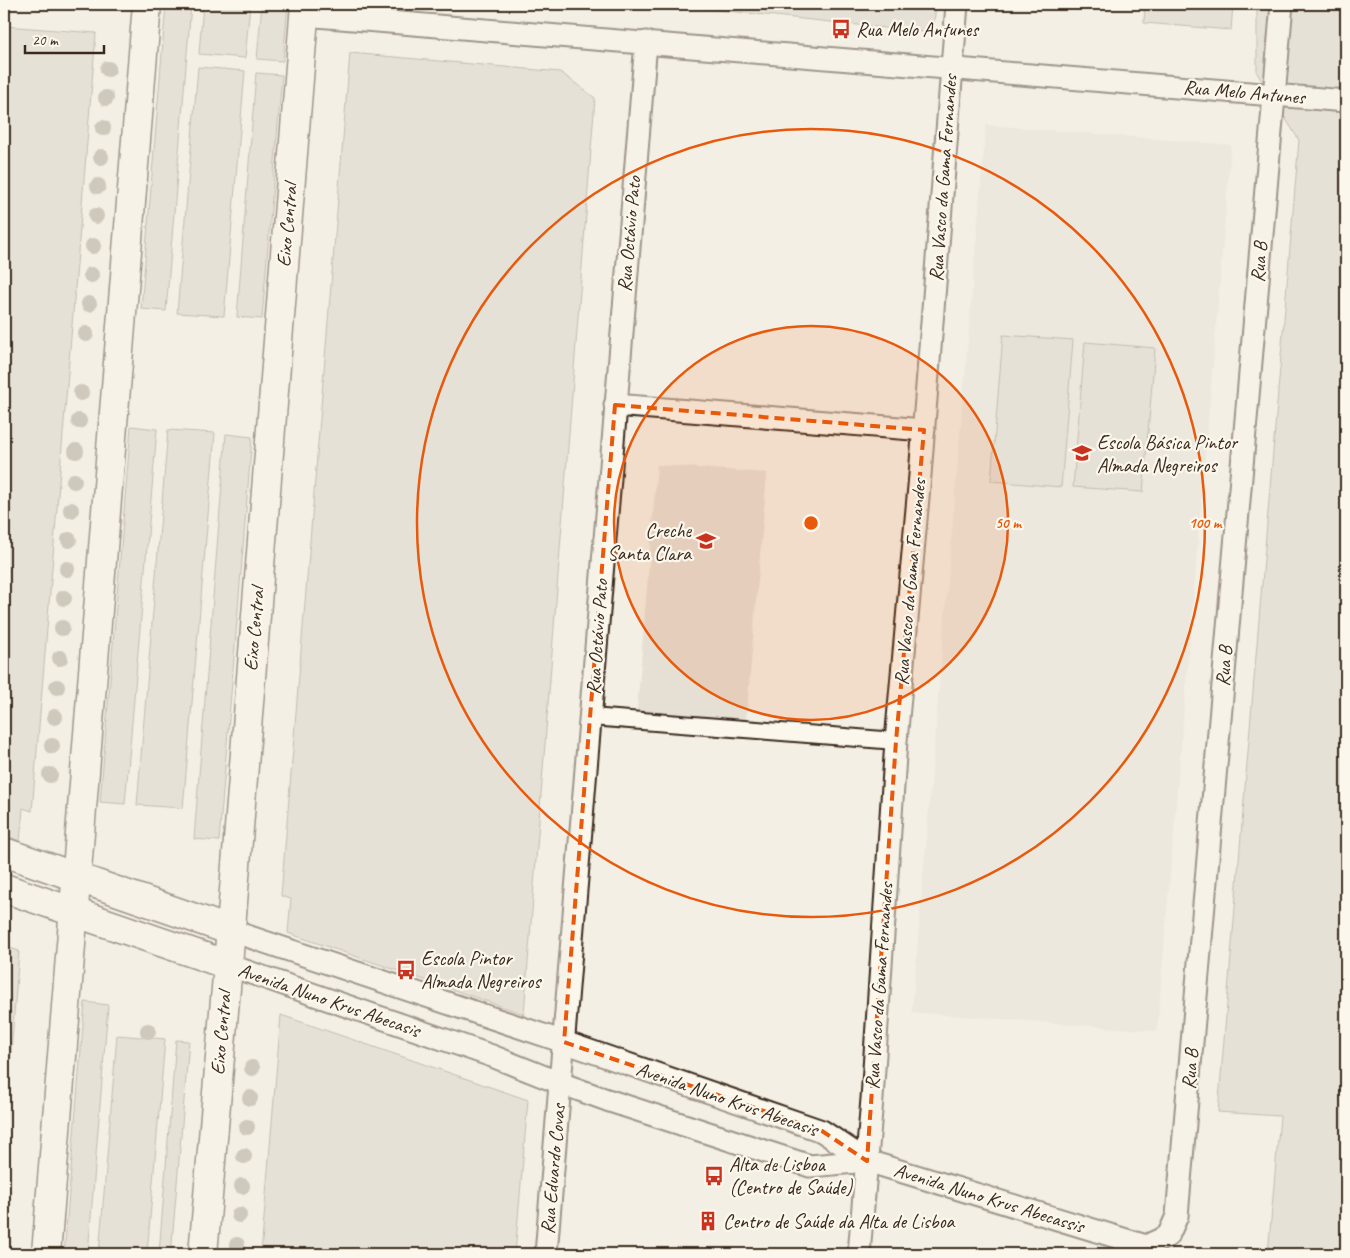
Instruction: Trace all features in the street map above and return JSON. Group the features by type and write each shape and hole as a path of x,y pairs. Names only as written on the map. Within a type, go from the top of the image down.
{"main road":[{"path":"46,1254 147,4"},
{"name":"Eixo Central","path":"203,1254 305,9"},
{"name":"Avenida Nuno Krus Abecasis","path":"4,852 229,930"},
{"name":"Avenida Nuno Krus Abecasis","path":"4,888 228,965"}],"street":[{"name":"Rua Vasco da Gama Fernandes","path":"859,1254 896,741 924,430 957,4"},
{"name":"Rua B","path":"1168,1236 1177,1216 1282,4"},
{"name":"Rua Melo Antunes","path":"305,9 646,42 1346,101"},
{"name":"Rua Octávio Pato","path":"560,1084 646,42"},
{"path":"615,405 924,430"},
{"path":"591,717 896,741"},
{"name":"Avenida Nuno Krus Abecasis","path":"229,930 822,1131 867,1161"},
{"name":"Avenida Nuno Krus Abecasis","path":"228,965 492,1056 560,1084 810,1166 867,1161"},
{"name":"Rua Eduardo Covas","path":"546,1254 560,1084"},
{"name":"Avenida Nuno Krus Abecassis","path":"867,1161 1146,1246 1168,1236"}],"highlighted area":[{"path":"615,405 924,430 896,741 867,1161 822,1131 564,1042"}],"shaded area":[{"path":"166,4 191,4 166,311 141,309"},
{"path":"203,4 250,4 245,58 199,54"},
{"path":"262,4 288,4 283,61 257,59"},
{"path":"663,4 936,4 933,33"},
{"path":"1145,4 1233,4 1231,30 1144,23"},
{"path":"1257,4 1346,4 1346,1254 1268,1254 1280,1116 1218,1112 1299,140 1257,73"},
{"path":"4,26 96,33 32,811 23,808 20,841 4,835"},
{"path":"350,53 560,72 595,98 524,1014 288,933 291,899 281,896"},
{"path":"198,67 245,71 224,316 177,313"},
{"path":"256,73 282,75 262,319 237,317"},
{"name":"Escola Básica Pintor Almada Negreiros","path":"986,125 1231,145 1157,1031 912,1012"},
{"path":"1003,335 1073,340 1061,487 991,481"},
{"path":"1085,342 1155,348 1143,492 1073,487"},
{"path":"131,426 157,429 125,804 100,802"},
{"path":"168,430 215,433 183,808 137,805"},
{"path":"226,434 252,437 219,841 194,839"},
{"name":"Creche Santa Clara","path":"657,465 767,473 746,720 637,711"},
{"path":"4,946 19,951 4,1141"},
{"path":"85,1002 108,1005 88,1254 64,1254"},
{"path":"281,1015 528,1100 515,1254 261,1254"},
{"path":"117,1035 165,1039 147,1254 99,1254"},
{"path":"176,1040 189,1041 171,1254 159,1254"}],"place":[{"name":"Rua Melo Antunes","path":"841,29"},
{"name":"Escola Básica Pintor Almada Negreiros","path":"1082,453"},
{"name":"Creche Santa Clara","path":"706,541"},
{"name":"Escola Pintor Almada Negreiros","path":"406,970"},
{"name":"Alta de Lisboa (Centro de Saúde)","path":"714,1176"},
{"name":"Centro de Saúde da Alta de Lisboa","path":"708,1221"}]}
